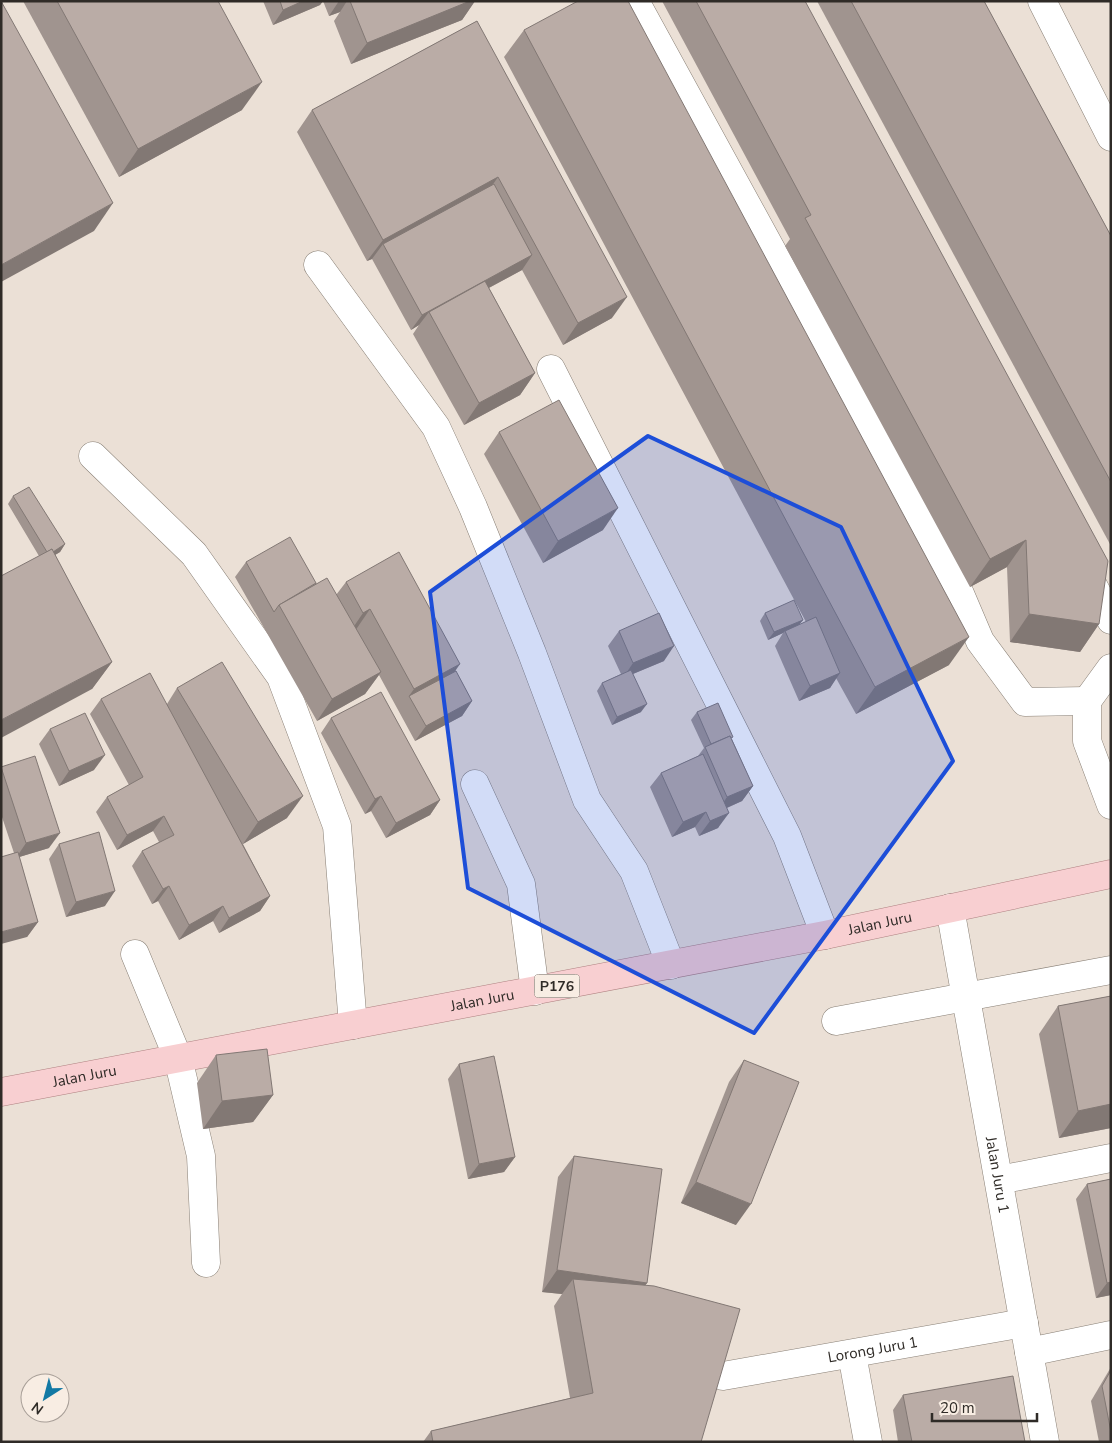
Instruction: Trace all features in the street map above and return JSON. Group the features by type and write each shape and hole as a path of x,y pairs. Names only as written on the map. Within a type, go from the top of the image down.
{"main road":[{"name":"Jalan Juru","path":"1,1092 825,936 1111,874"}],"street":[{"path":"635,1 960,594 980,641 1025,702 1087,701"},
{"path":"1042,1 1111,137"},
{"path":"318,265 436,427 480,525 587,800 634,871 671,965"},
{"path":"551,369 787,836 825,936"},
{"path":"93,456 194,554 281,677 337,826 353,1025"},
{"path":"1075,550 1111,620"},
{"path":"1111,668 1087,701 1087,741 1111,805"},
{"path":"475,784 521,884 535,991"},
{"name":"Jalan Juru 1","path":"950,908 1045,1442"},
{"path":"135,954 178,1058 202,1156 206,1263"},
{"path":"836,1021 1111,970"},
{"path":"999,1180 1111,1158"},
{"name":"Lorong Juru 1","path":"723,1376 1024,1323"},
{"path":"1029,1352 1111,1335"},
{"path":"852,1354 868,1442"}],"highlighted area":[{"path":"648,436 841,527 953,761 754,1033 468,888 430,592"}],"building":[{"path":"1,1 113,203 1,265"},
{"path":"57,1 218,1 262,82 138,149"},
{"path":"280,1 303,1 283,10"},
{"path":"350,1 470,1 367,43"},
{"path":"578,1 628,1 969,637 875,687 524,30"},
{"path":"696,1 805,1 1108,561 1099,624 1029,614 1026,540 990,559 805,218 811,215"},
{"path":"851,1 984,1 1111,236 1111,482"},
{"path":"477,21 627,297 578,323 498,177 383,240 312,110"},
{"path":"494,184 532,255 422,315 383,244"},
{"path":"485,281 535,373 479,403 429,312"},
{"path":"559,400 618,508 558,541 499,432"},
{"path":"29,487 65,544 53,552 52,549 47,552 13,496"},
{"path":"290,537 316,583 279,605 274,612 246,562"},
{"path":"52,549 112,662 1,720 1,576"},
{"path":"399,552 460,664 414,689 370,609 363,613 346,582"},
{"path":"327,578 381,672 332,699 279,605"},
{"path":"794,600 803,620 774,632 765,613"},
{"path":"659,613 674,646 633,663 619,631"},
{"path":"816,617 840,673 810,686 785,631"},
{"path":"222,662 303,796 258,822 177,688"},
{"path":"631,670 647,704 617,717 602,683"},
{"path":"456,671 472,701 426,726 409,696"},
{"path":"150,673 270,896 229,918 223,906 189,925 169,886 163,889 142,851 174,835 164,816 127,835 107,797 143,777 101,699"},
{"path":"381,692 440,800 396,823 381,796 375,799 331,718"},
{"path":"718,703 733,737 731,738 730,736 711,744 697,712"},
{"path":"85,713 105,755 69,771 50,729"},
{"path":"730,736 753,786 727,797 705,747"},
{"path":"703,754 729,813 710,821 706,812 683,822 661,773"},
{"path":"35,756 60,833 26,843 1,767"},
{"path":"99,832 115,891 76,902 59,844"},
{"path":"18,852 38,922 1,932 1,857"},
{"path":"1111,996 1111,1104 1078,1111 1058,1006"},
{"path":"267,1049 273,1095 222,1101 216,1055"},
{"path":"494,1056 515,1157 479,1164 459,1064"},
{"path":"744,1060 799,1082 751,1204 696,1182"},
{"path":"574,1156 662,1169 647,1283 557,1270"},
{"path":"1111,1179 1111,1282 1107,1283 1087,1184"},
{"path":"573,1279 654,1286 740,1309 701,1442 433,1442 431,1431 593,1393"},
{"path":"1111,1370 1111,1432 1102,1386"},
{"path":"1013,1376 1025,1442 912,1442 903,1395"}]}
